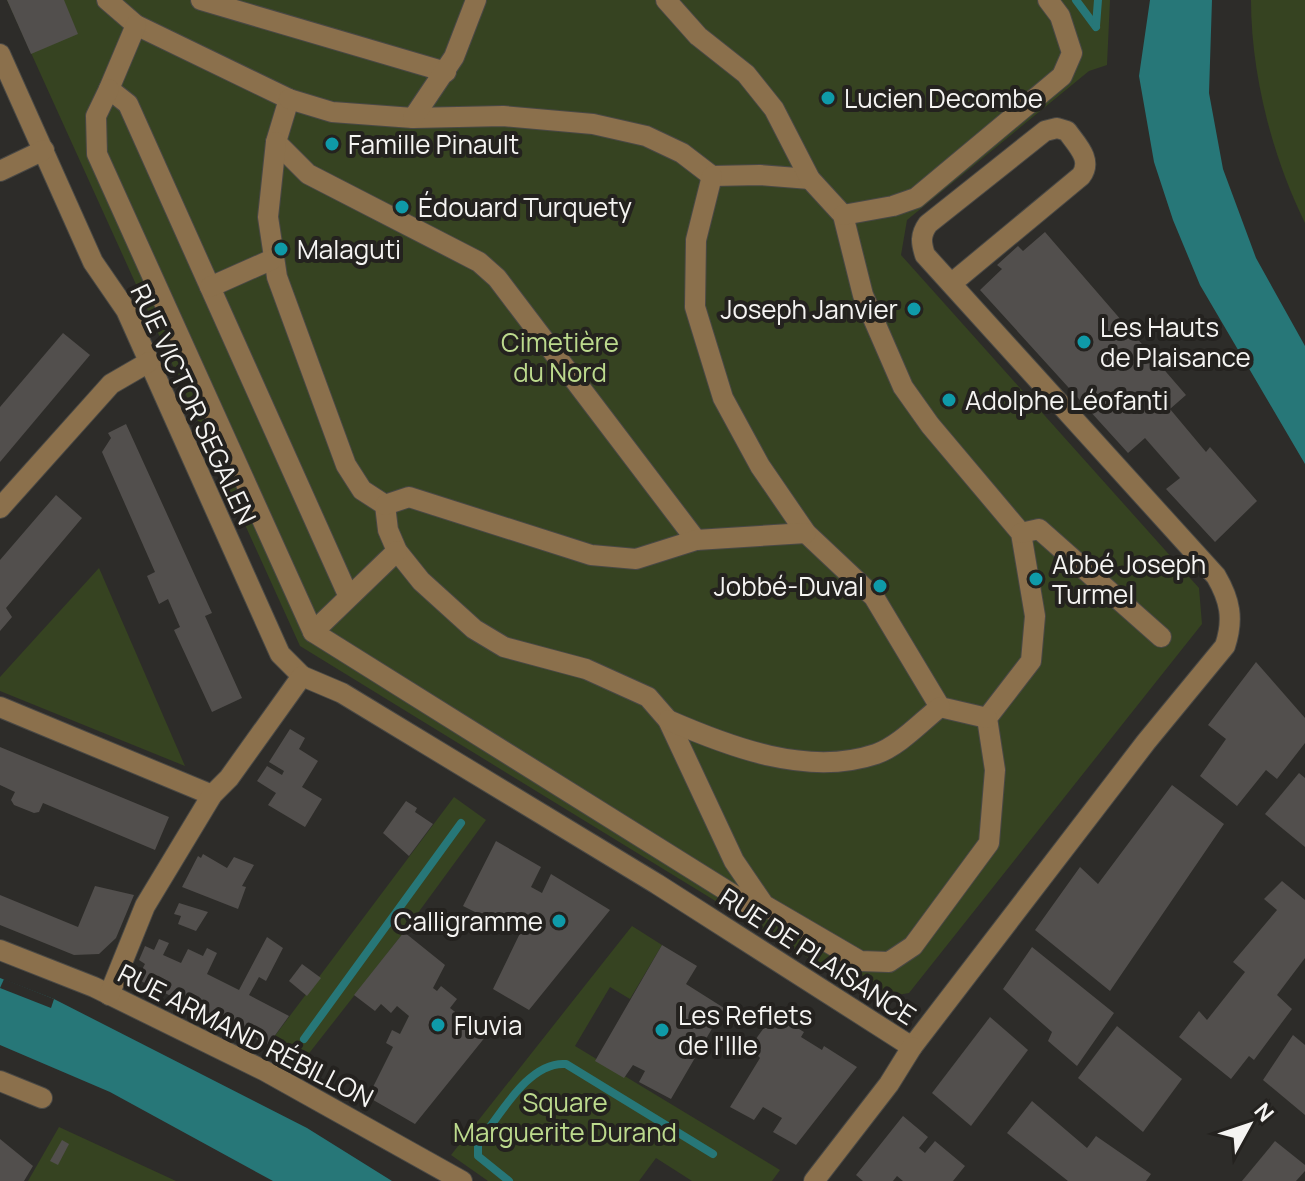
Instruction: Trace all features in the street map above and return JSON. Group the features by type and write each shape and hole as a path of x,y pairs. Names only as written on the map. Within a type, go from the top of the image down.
{"street":[{"path":"107,0 136,25 289,99 332,112 413,118 503,116 593,124 646,136 682,153 712,176 760,175 810,179"},
{"path":"201,0 446,72"},
{"path":"413,118 446,72 466,32 476,0"},
{"path":"385,505 388,530 397,551 421,581 474,629 504,647 586,669 623,683 648,697 668,720 734,861 764,905 860,961 875,964 901,956 913,946 989,843 995,770 987,718 1031,661 1035,616 1021,533 930,425 903,387 863,295 843,215 810,179 774,109 746,74 698,36 666,0"},
{"path":"843,215 893,206 916,198 1062,76 1072,53 1060,16 1048,0"},
{"path":"136,25 96,116 97,154 313,632 748,904 764,905"},
{"name":"RUE VICTOR SEGALEN","path":"0,54 93,262 126,310 280,654 302,676"},
{"path":"109,89 128,104 348,595"},
{"path":"289,99 276,142 268,217 273,259 346,465 362,490 385,505"},
{"name":"RUE DE PLAISANCE","path":"302,676 342,693 657,884 912,1047 1146,742 1225,646 1231,627 1226,592 1216,576 925,255 921,243 922,231 1045,131 1057,128 1067,131 1087,160 1087,169 952,283"},
{"path":"276,142 291,161 308,174 461,249 497,278 696,540"},
{"path":"0,171 44,150"},
{"path":"712,176 696,240 695,307 723,398 760,466 806,533 874,597 940,707 987,718"},
{"path":"210,287 273,259"},
{"path":"0,508 95,400 128,371 149,362"},
{"path":"385,505 409,497 591,555 614,559 636,559 696,540 806,533"},
{"path":"1021,533 1030,528 1039,529 1161,637"},
{"path":"313,632 397,551"},
{"path":"109,995 145,906 212,795 229,778 302,676"},
{"path":"0,707 212,795"},
{"path":"668,720 746,750 826,762 878,753 940,707"},
{"name":"RUE ARMAND RÉBILLON","path":"0,950 109,995 324,1102 462,1181"},
{"path":"814,1181 889,1084 912,1047"},
{"path":"0,1081 42,1098"}],"green space":[{"name":"Cimetière du Nord","path":"7,0 1110,0 1107,65 1089,71 907,220 901,255 1199,588 1202,624 909,993 875,999 300,646"},
{"path":"1251,0 1305,0 1305,223 1273,143 1259,85"},
{"path":"99,568 185,766 0,691 0,677"},
{"path":"454,797 486,820 404,932 303,1061 268,1045"},
{"name":"Square Marguerite Durand","path":"632,926 662,945 630,999 610,987 575,1046 780,1170 772,1181 692,1181 656,1158 639,1181 488,1181 451,1155"},
{"path":"59,1127 176,1181 28,1181"}],"water":[{"path":"1150,0 1212,0 1209,93 1223,169 1256,258 1305,346 1305,464 1200,285 1173,220 1154,162 1139,76"},
{"path":"0,978 54,999 307,1128 392,1181 273,1181 110,1092 0,1045"}],"pier":[{"path":"4,979 54,999 51,1008 0,988"}],"building":[{"path":"7,0 64,0 78,34 31,54"},
{"name":"Les Hauts de Plaisance","path":"1045,232 1186,395 1170,409 1206,452 1210,447 1257,501 1215,542 1166,489 1180,478 1145,438 1128,453 980,290 1002,269 997,265 1018,246 1023,251"},
{"path":"63,333 90,355 0,462 0,407"},
{"path":"126,424 212,613 205,616 242,698 212,712 174,630 180,627 168,599 159,604 147,576 155,572 102,452 111,438 108,433"},
{"path":"56,495 82,518 6,608 12,617 0,631 0,560"},
{"path":"1256,662 1305,718 1305,743 1277,779 1266,770 1237,806 1200,776 1226,739 1208,725"},
{"path":"290,729 305,738 299,749 318,761 302,787 322,799 305,827 268,805 276,793 257,781 267,766 282,775 284,771 269,762"},
{"path":"0,747 169,817 155,850 43,803 39,812 34,813 14,805 11,800 15,792 0,785"},
{"path":"1299,773 1305,778 1305,847 1265,814"},
{"path":"1172,785 1224,824 1110,991 1035,930 1080,867 1098,884"},
{"path":"406,801 417,808 415,812 433,824 409,856 383,833"},
{"name":"Calligramme","path":"496,841 541,867 531,887 542,893 551,874 610,910 529,1010 493,989 524,925 504,918 501,925 463,906"},
{"path":"203,854 227,868 234,857 254,865 242,886 246,887 238,909 182,887 198,856 201,858"},
{"path":"1282,881 1305,900 1305,958 1277,995 1292,1009 1254,1060 1249,1056 1231,1079 1179,1037 1199,1011 1207,1020 1245,972 1233,962 1277,910 1264,899"},
{"path":"95,886 134,895 116,938 99,954 74,955 0,925 0,895 78,927"},
{"path":"179,903 208,912 196,931 178,924 181,916 174,914"},
{"name":"Fluvia","path":"404,932 445,965 433,988 437,991 441,986 457,999 450,1008 486,1036 415,1124 368,1097 393,1047 386,1043 392,1030 400,1034 409,1016 397,1006 391,1013 381,1004 375,1011 354,995"},
{"path":"267,937 283,948 266,981 259,977 249,995 289,1016 268,1045 137,979 145,964 139,960 145,946 154,950 159,939 169,943 163,955 181,963 188,949 203,956 207,948 217,953 207,974 239,990"},
{"name":"Les Reflets de l'Ille","path":"662,945 697,966 686,984 724,1008 671,1099 639,1082 645,1071 633,1065 624,1078 595,1061"},
{"path":"1032,947 1114,1013 1077,1066 1048,1041 1052,1032 1003,989"},
{"path":"302,964 321,978 307,996 289,981"},
{"name":"Les Reflets de l'Ille","path":"774,1014 804,1032 801,1037 822,1050 824,1046 857,1067 796,1145 773,1132 782,1118 763,1107 754,1120 730,1107 760,1058 750,1047"},
{"path":"990,1017 1028,1050 971,1126 932,1093"},
{"path":"1117,1026 1182,1079 1143,1132 1078,1078"},
{"path":"1293,1035 1305,1045 1305,1115 1263,1080"},
{"path":"1032,1101 1087,1148 1096,1136 1151,1174 1146,1181 1068,1181 1007,1133"},
{"path":"903,1116 928,1137 919,1148 925,1153 935,1141 965,1166 953,1181 903,1181 897,1176 893,1181 863,1181 856,1175"},
{"path":"0,1139 33,1166 24,1181 0,1181"},
{"path":"62,1140 69,1144 58,1165 50,1161"},
{"path":"1275,1141 1305,1165 1305,1171 1296,1181 1242,1181"}],"waterway":[{"path":"1076,0 1096,27"},
{"path":"1096,26 1098,0"},
{"path":"304,1039 461,823"},
{"path":"509,1181 478,1156 478,1143 516,1092 539,1071 552,1065 566,1064 713,1154"}],"place":[{"name":"Lucien Decombe","path":"828,98"},
{"name":"Famille Pinault","path":"332,144"},
{"name":"Édouard Turquety","path":"402,207"},
{"name":"Malaguti","path":"281,249"},
{"name":"Joseph Janvier","path":"914,309"},
{"name":"Les Hauts de Plaisance","path":"1084,342"},
{"name":"Adolphe Léofanti","path":"949,400"},
{"name":"Abbé Joseph Turmel","path":"1036,579"},
{"name":"Jobbé-Duval","path":"880,586"},
{"name":"Calligramme","path":"559,921"},
{"name":"Fluvia","path":"438,1025"},
{"name":"Les Reflets de l'Ille","path":"662,1030"}]}
